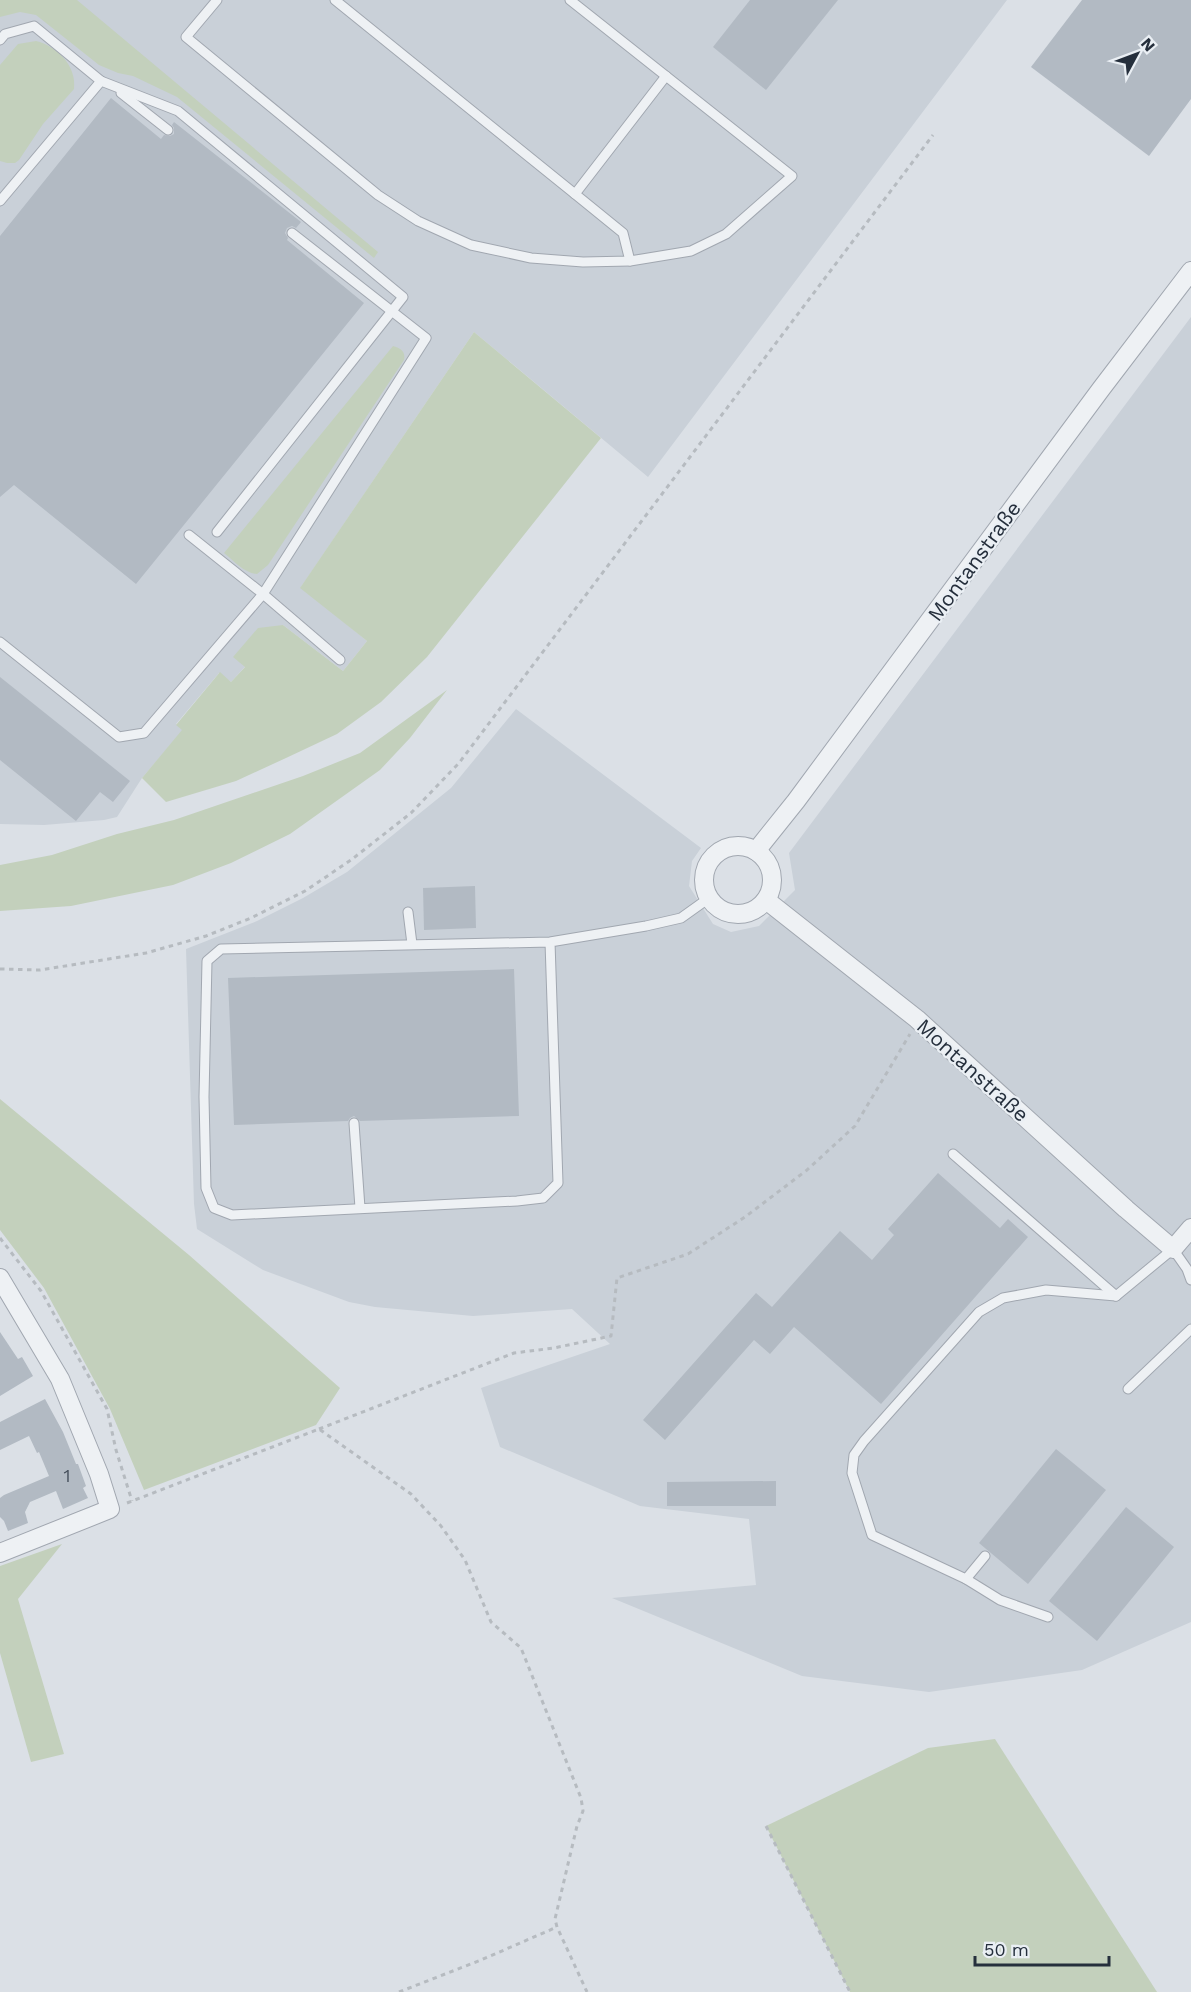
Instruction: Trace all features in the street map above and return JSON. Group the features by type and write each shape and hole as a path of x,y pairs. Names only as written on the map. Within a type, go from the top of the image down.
{"street":[{"name":"Montanstraße","path":"756,851 796,801 1191,271"},
{"path":"733,846 745,846 756,851 765,858 770,868 772,880 770,892 765,900 757,908 740,914 717,907 709,898 704,884 709,861 716,853 733,846"},
{"name":"Montanstraße","path":"765,900 917,1019 1173,1249"},
{"path":"1173,1249 1191,1228"},
{"path":"0,1278 60,1379 99,1474 110,1509 0,1553"}],"lane":[{"path":"217,0 186,37 378,195 418,221 471,245 531,258 583,262 630,261 691,251 726,234 792,176 570,0"},
{"path":"336,0 623,233 630,261"},
{"path":"0,40 5,34 34,26 101,81 178,111 403,297 217,532"},
{"path":"575,194 666,76"},
{"path":"0,201 101,81"},
{"path":"112,86 168,130"},
{"path":"0,642 119,737 144,734 263,594 426,338 292,233"},
{"path":"189,535 340,660"},
{"path":"549,942 558,1183 543,1198 232,1215 214,1208 206,1188 204,1097 207,961 221,949 549,942 681,918 709,898"},
{"path":"408,912 412,944"},
{"path":"354,1123 360,1208"},
{"path":"953,1154 1116,1296"},
{"path":"1048,1617 1000,1600 966,1579 872,1535 852,1473 854,1455 979,1312 1003,1298 1046,1290 1116,1296 1173,1249 1187,1269 1191,1280"},
{"path":"1128,1389 1191,1329"},
{"path":"966,1579 985,1556"}],"path":[{"path":"0,969 40,970 146,953 206,936 251,918 305,891 351,860 411,813 459,763 933,135"},
{"path":"110,1509 514,1353 554,1348 611,1336 617,1278 688,1254 745,1217 807,1170 855,1126 899,1055 917,1019"},
{"path":"0,1238 41,1291 107,1409 116,1450 132,1501"},
{"path":"318,1430 411,1494 434,1518 465,1560 491,1623 521,1648 582,1798 583,1811 577,1826 555,1919 587,1992"},
{"path":"766,1826 850,1992"},
{"path":"399,1992 482,1960 557,1927"}],"shaded area":[{"path":"0,0 1007,0 648,477 474,332 301,587 367,641 343,671 283,625 231,682 219,673 176,724 183,730 142,778 117,817 44,825 0,824"},
{"path":"1191,317 1191,1622 1082,1670 929,1692 802,1676 612,1598 756,1585 749,1519 640,1506 500,1447 481,1388 610,1344 572,1309 473,1316 375,1307 349,1302 263,1270 197,1229 194,1204 186,949 257,921 347,872 451,788 516,709 701,848 692,861 689,886 713,924 731,932 759,926 795,890 789,853"}],"green space":[{"path":"0,0 77,0 378,252 374,258 177,97 133,76 99,65 36,15 20,12 0,17"},
{"path":"36,41 51,47 64,58 72,72 74,89 43,124 19,160 15,163 7,163 0,161 0,65 18,44"},
{"path":"474,332 601,438 427,657 381,702 337,734 286,758 236,781 166,802 142,778 182,730 176,725 220,672 231,682 245,667 233,657 258,628 283,625 343,671 367,641 300,588"},
{"path":"393,346 402,350 404,360 268,565 257,574 243,569 224,553"},
{"path":"447,690 410,738 380,770 290,834 231,863 173,885 71,906 0,911 0,865 52,855 117,834 174,820 303,776 360,753"},
{"path":"0,1099 189,1255 340,1388 316,1425 144,1490 110,1409 44,1288 0,1230"},
{"path":"62,1544 18,1599 64,1754 31,1762 0,1653 0,1566"},
{"path":"995,1739 1157,1992 850,1992 766,1826 928,1748"}],"building":[{"path":"750,0 838,0 766,90 713,47"},
{"path":"1082,0 1191,0 1191,99 1149,156 1031,67"},
{"path":"111,98 161,139 164,135 174,134 172,125 174,122 301,222 296,228 292,226 287,228 285,233 287,240 364,303 136,584 14,485 0,497 0,236"},
{"path":"0,677 130,781 113,802 100,792 76,821 0,760"},
{"path":"475,886 476,928 424,930 423,888"},
{"path":"514,969 519,1116 360,1121 354,1116 348,1121 234,1125 228,978"},
{"path":"938,1173 1000,1228 1008,1219 1028,1237 881,1404 794,1327 770,1354 754,1340 665,1440 643,1420 756,1293 772,1307 840,1231 872,1260 894,1235 888,1229"},
{"path":"0,1332 18,1359 22,1357 33,1376 0,1396"},
{"path":"45,1399 78,1464 86,1486 83,1488 88,1498 63,1509 56,1491 30,1502 25,1512 28,1523 8,1531 0,1517 0,1498 49,1476 29,1436 0,1450 0,1422"},
{"path":"1056,1449 1106,1490 1028,1584 979,1543"},
{"path":"776,1481 776,1506 667,1506 667,1482"},
{"path":"1126,1507 1174,1547 1097,1641 1049,1601"}]}
